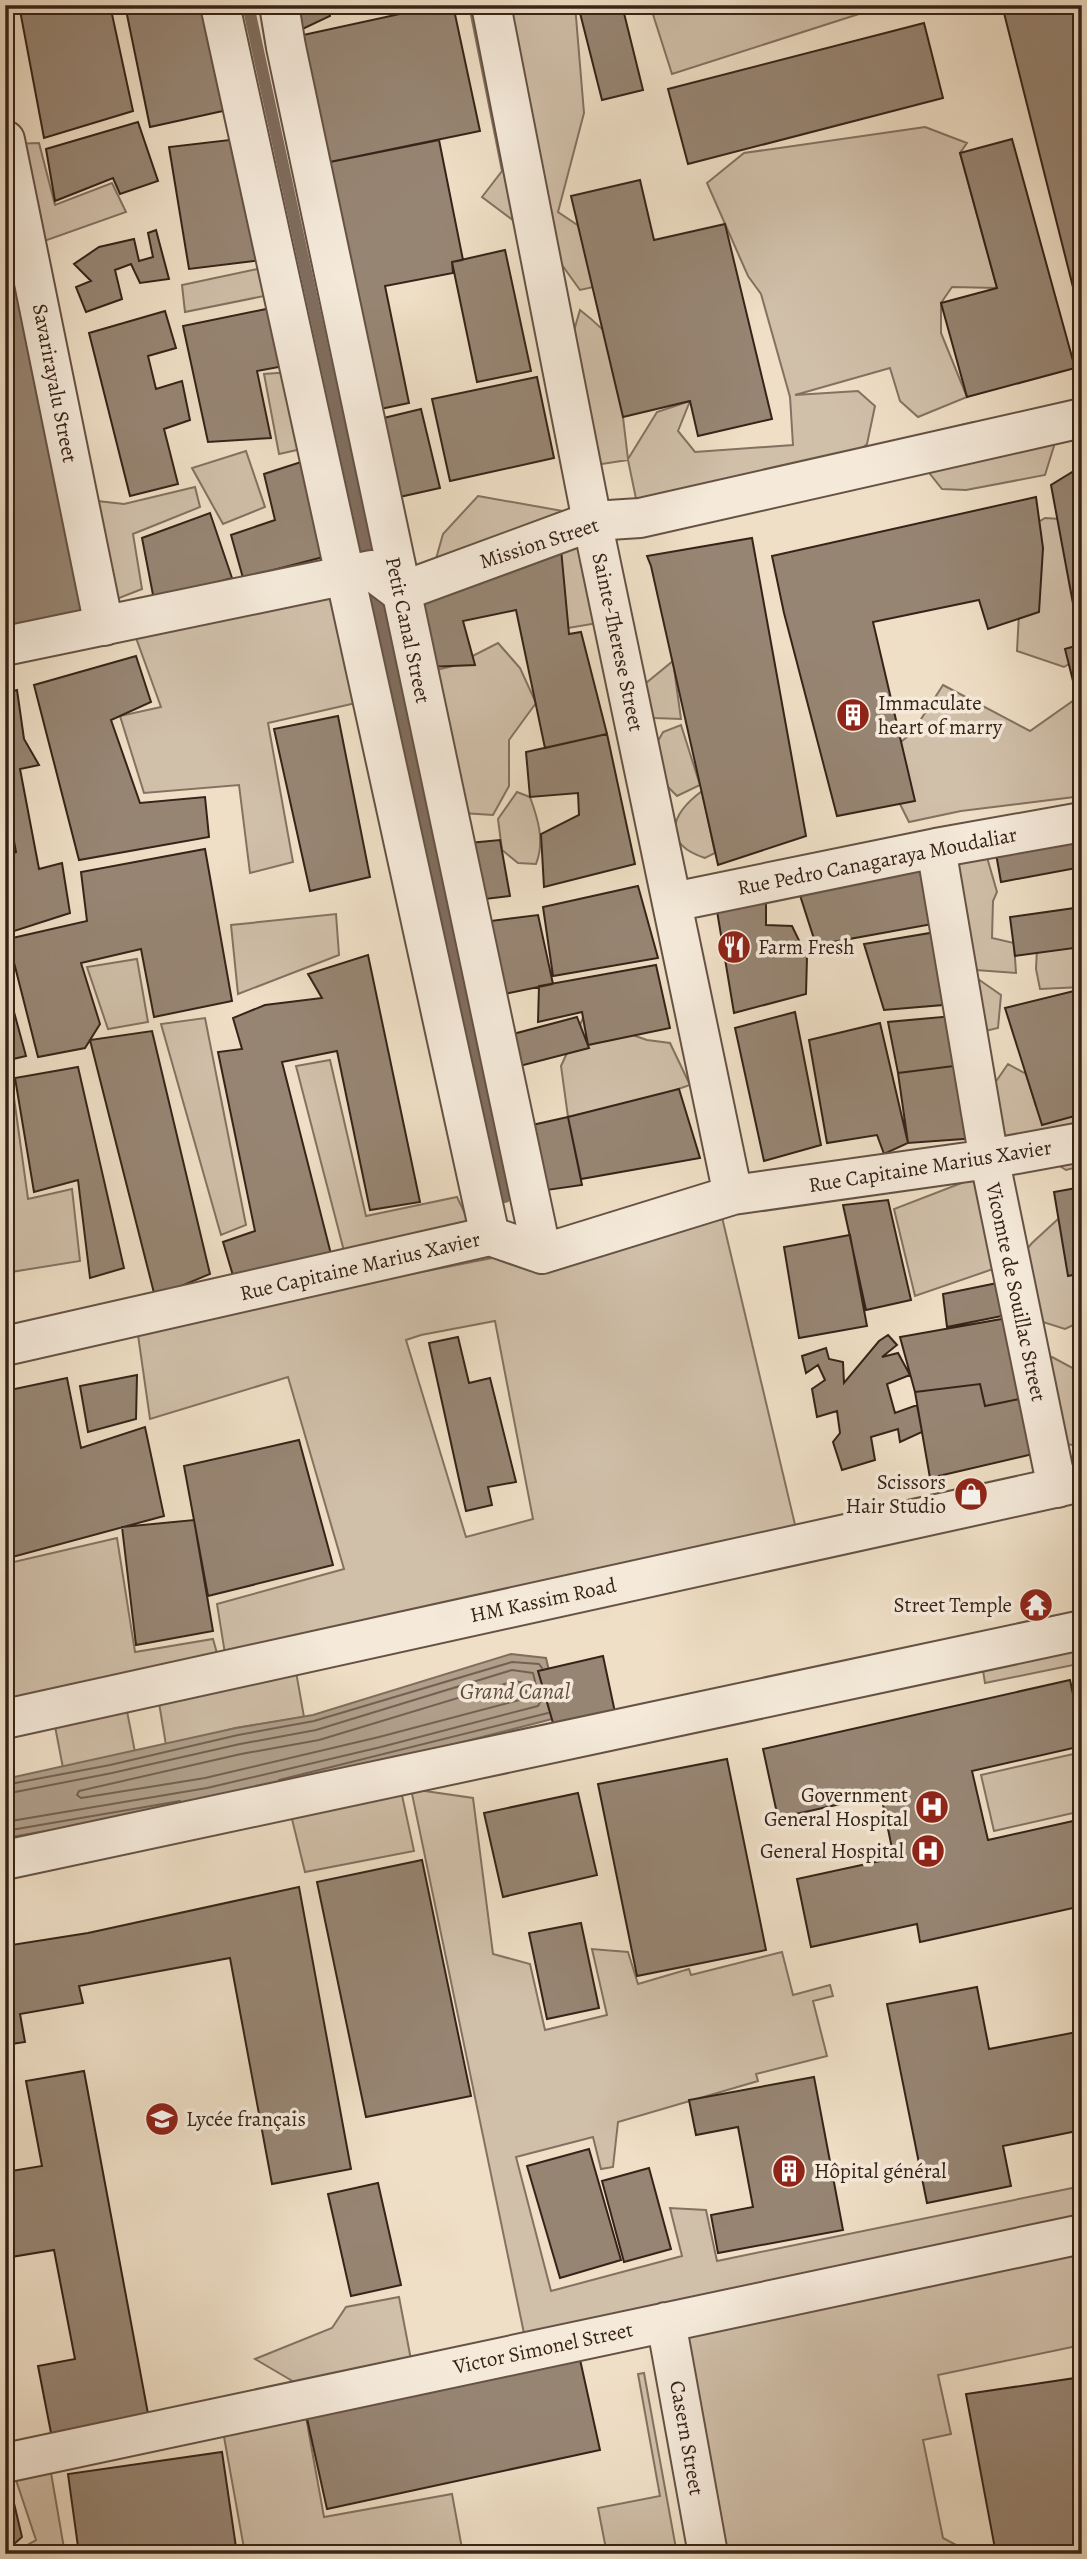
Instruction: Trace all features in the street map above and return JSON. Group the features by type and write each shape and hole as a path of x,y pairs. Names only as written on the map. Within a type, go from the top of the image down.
{"street":[{"path":"220,5 490,1236"},
{"name":"Petit Canal Street","path":"279,5 400,592 542,1254"},
{"name":"Sainte-Therese Street","path":"491,5 593,521 733,1195"},
{"name":"Savarirayalu Street","path":"5,140 104,625"},
{"name":"Mission Street","path":"400,592 593,521 640,517 1082,418"},
{"path":"5,646 371,570 400,592"},
{"name":"Rue Pedro Canagaraya Moudaliar","path":"673,902 936,848 1082,822"},
{"name":"Vicomte de Souillac Street","path":"936,848 989,1159 1069,1485"},
{"name":"Rue Capitaine Marius Xavier","path":"5,1346 490,1236 542,1254 733,1195 989,1159 1082,1142"},
{"name":"HM Kassim Road","path":"5,1719 1069,1485"},
{"path":"5,1860 1082,1630"},
{"name":"Victor Simonel Street","path":"5,2463 1082,2234"},
{"name":"Casern Street","path":"666,2322 708,2554"}],"shaded area":[{"path":"469,5 575,5 584,113 558,212 588,232 598,286 580,290 549,247 482,197 502,171"},
{"path":"650,5 887,5 672,74"},
{"path":"925,127 967,143 960,153 997,288 952,287 941,303 941,333 967,397 918,417 900,401 890,368 795,395 858,391 875,406 867,444 828,479 640,518 628,460 602,464 559,430 568,351 580,310 618,347 644,393 623,417 628,459 657,412 690,401 678,431 695,452 793,445 790,397 761,294 748,276 707,183 744,153"},
{"path":"39,143 55,205 112,183 126,212 33,245 12,144"},
{"path":"267,267 274,294 185,312 182,285"},
{"path":"291,372 306,448 279,454 264,374"},
{"path":"1052,419 1054,446 1045,475 966,490 942,489 923,465 936,431 973,422 982,431"},
{"path":"246,451 265,507 223,524 192,468"},
{"path":"195,487 200,507 133,534 142,589 109,602 88,500 124,504"},
{"path":"478,496 591,516 604,622 568,628 432,573 443,534"},
{"path":"1045,518 1077,520 1082,560 1082,656 1064,667 1017,651 1019,613 1040,593 1029,571 1020,533"},
{"path":"329,595 356,703 268,723 293,862 250,873 239,785 144,793 120,716 161,707 135,635"},
{"path":"498,643 520,668 536,703 509,740 509,786 493,815 462,813 427,672 453,666"},
{"path":"673,661 681,719 654,718 645,709 646,683"},
{"path":"943,685 1030,731 1077,698 1082,724 1082,796 961,811 909,822 878,760 912,733"},
{"path":"681,725 700,785 677,796 657,776 651,754 663,732"},
{"path":"702,791 715,853 705,858 681,844 675,828 683,809"},
{"path":"517,792 530,797 538,822 540,847 536,864 518,863 502,850 498,819"},
{"path":"955,828 982,840 997,892 993,901 992,938 1014,943 1016,973 948,968"},
{"path":"336,914 339,955 238,994 231,925"},
{"path":"1082,938 1082,987 1040,989 1036,969 1037,948"},
{"path":"137,959 148,1022 108,1029 87,967"},
{"path":"978,979 1001,995 998,1028 981,1032"},
{"path":"205,1018 246,1225 221,1235 161,1024"},
{"path":"583,1018 647,1040 670,1043 690,1085 658,1096 568,1117 561,1066"},
{"path":"330,1060 366,1216 457,1197 472,1228 344,1251 296,1066"},
{"path":"1008,1064 1026,1074 1036,1106 1082,1120 1082,1166 1066,1170 1023,1143 1003,1152 986,1096"},
{"path":"10,1069 28,1199 72,1189 80,1261 5,1273 5,1070"},
{"path":"985,1174 996,1268 915,1296 894,1209"},
{"path":"721,1213 797,1533 226,1660 217,1604 344,1569 288,1377 150,1419 137,1328","holes":["495,1321 533,1519 466,1537 406,1340"]},
{"path":"1058,1219 1082,1223 1082,1321 1065,1329 1030,1318 1012,1267 1032,1243"},
{"path":"1052,1357 1082,1373 1082,1447 1047,1440 1033,1373"},
{"path":"117,1538 135,1652 213,1639 220,1664 5,1710 5,1564"},
{"path":"1072,1637 1078,1664 985,1683 981,1658"},
{"path":"295,1666 304,1717 236,1728 166,1745 157,1691"},
{"path":"126,1706 135,1752 63,1768 54,1721"},
{"path":"1082,1752 1082,1811 994,1831 981,1775"},
{"path":"400,1786 414,1851 305,1872 290,1811"},
{"path":"411,1789 473,1798 493,1954 530,1964 545,2030 607,2015 592,1949 628,1952 638,1984 689,1969 691,1975 782,1952 793,1995 830,1985 833,1996 813,2001 827,2056 756,2074 758,2081 618,2122 613,2167 601,2169 593,2137 516,2157 551,2291 682,2256 670,2208 706,2210 717,2261 1082,2186 1082,2229 526,2343"},
{"path":"1082,2244 1082,2345 938,2375 951,2434 923,2440 943,2538 973,2554 711,2554 666,2324"},
{"path":"399,2297 412,2365 301,2386 255,2359 332,2328 346,2307"},
{"path":"644,2373 677,2554 607,2554 598,2508 660,2496 638,2374"},
{"path":"304,2406 324,2517 452,2494 463,2554 245,2554 221,2420"},
{"path":"50,2467 65,2554 12,2554 36,2540 14,2474"}],"water":[{"name":"Grand Canal","path":"511,1654 546,1658 560,1717 210,1803 5,1838 5,1779 236,1728 313,1715"}],"building":[{"path":"19,5 110,5 133,111 44,138"},
{"path":"125,5 207,5 232,109 150,127"},
{"path":"289,5 328,5 330,16 294,33"},
{"path":"408,5 453,5 480,131 320,164 294,37 409,12"},
{"path":"578,5 622,5 643,90 602,100"},
{"path":"1002,5 1082,5 1082,323"},
{"path":"924,23 943,98 688,164 668,89"},
{"path":"138,122 158,181 120,194 113,178 55,201 46,149"},
{"path":"238,139 262,260 189,269 169,147"},
{"path":"1012,139 1075,368 967,397 941,303 997,288 960,153"},
{"path":"439,140 463,260 452,262 453,273 385,286 409,403 371,411 320,164"},
{"path":"640,180 654,240 725,224 772,419 698,436 690,401 623,417 571,196"},
{"path":"5,223 83,613 5,629"},
{"path":"156,230 169,279 140,283 131,264 115,270 122,299 86,312 76,287 91,281 74,264 99,247 134,239 139,261 153,257 148,233"},
{"path":"505,250 531,371 477,382 452,262"},
{"path":"271,308 284,366 257,371 271,438 208,442 183,326"},
{"path":"165,311 176,348 148,356 156,389 182,381 190,420 164,429 178,484 130,496 89,333"},
{"path":"537,377 554,458 450,481 432,399"},
{"path":"421,409 440,488 386,500 367,422"},
{"path":"301,462 331,555 243,578 231,535 275,520 264,474"},
{"path":"1082,466 1082,635 1079,636 1051,485"},
{"name":"Immaculate heart of marry","path":"1036,497 1043,548 1039,612 988,629 979,600 873,622 915,801 837,816 784,613 772,556"},
{"path":"210,513 232,578 154,600 142,538"},
{"path":"752,538 806,836 718,865 647,556"},
{"path":"561,549 569,634 581,632 607,734 545,748 516,610 463,621 475,665 427,667 409,584"},
{"path":"1082,644 1082,717 1065,649"},
{"path":"136,656 151,702 111,720 140,803 205,797 209,837 79,860 34,685"},
{"path":"17,690 24,739 39,765 20,769 39,869 62,863 70,913 5,934 5,856 16,852 5,791 5,693"},
{"path":"338,716 370,877 310,891 274,729"},
{"path":"607,734 635,864 544,887 541,834 579,815 578,793 530,797 526,752"},
{"path":"1077,833 1082,867 1001,882 995,848"},
{"path":"500,840 510,896 477,900 469,843"},
{"path":"205,849 232,1001 154,1017 141,949 81,963 100,1024 85,1048 38,1057 8,939 87,921 81,872"},
{"path":"928,849 938,923 816,945 797,886"},
{"path":"638,886 658,958 553,976 543,907"},
{"path":"766,891 766,925 792,926 807,957 806,994 734,1013 715,899"},
{"path":"1082,907 1082,947 1015,956 1010,917"},
{"path":"538,915 553,984 500,995 483,922"},
{"path":"936,932 955,1004 884,1010 864,944"},
{"path":"368,955 420,1202 370,1210 337,1051 282,1062 332,1258 234,1279 223,1242 255,1231 218,1052 242,1049 233,1018 265,1005 322,998 308,974"},
{"path":"656,965 670,1028 588,1045 582,1012 538,1022 539,986"},
{"path":"5,979 26,1056 5,1061"},
{"path":"1082,989 1082,1114 1042,1125 1005,1008"},
{"path":"795,1012 821,1145 764,1161 735,1028"},
{"path":"953,1016 962,1065 898,1073 888,1022"},
{"path":"577,1017 589,1048 508,1069 498,1038"},
{"path":"880,1023 908,1143 884,1154 877,1135 827,1143 809,1040"},
{"path":"152,1031 210,1274 155,1297 90,1040"},
{"path":"962,1065 977,1138 908,1143 898,1073"},
{"path":"78,1067 124,1268 90,1278 78,1180 34,1192 15,1078"},
{"path":"679,1089 700,1158 581,1179 568,1117"},
{"path":"568,1117 582,1185 540,1191 523,1127"},
{"path":"1082,1187 1082,1273 1068,1276 1054,1192"},
{"path":"888,1200 911,1300 866,1310 843,1205"},
{"path":"850,1235 867,1326 799,1338 784,1247"},
{"path":"1007,1281 1007,1315 947,1327 943,1294"},
{"path":"1082,1288 1082,1337 1073,1290"},
{"path":"1013,1317 1029,1397 985,1406 980,1384 915,1392 900,1337"},
{"path":"888,1335 897,1345 882,1357 898,1353 910,1375 887,1384 895,1413 917,1405 922,1432 900,1442 898,1429 871,1437 875,1460 842,1470 833,1442 840,1433 837,1411 817,1417 812,1389 825,1380 818,1365 806,1373 802,1356 826,1348 829,1359 843,1362 844,1383 879,1341"},
{"path":"458,1337 469,1383 490,1378 516,1482 488,1487 492,1505 466,1511 429,1343"},
{"path":"137,1375 136,1419 88,1432 80,1386"},
{"path":"67,1378 81,1448 145,1427 164,1516 5,1559 5,1391"},
{"path":"980,1384 985,1406 1019,1399 1033,1454 930,1478 915,1392"},
{"path":"299,1440 333,1565 208,1596 184,1466"},
{"path":"194,1520 213,1631 136,1645 122,1527"},
{"path":"603,1656 616,1717 555,1730 538,1671"},
{"name":"Government General Hospital","path":"1070,1680 1082,1746 972,1771 988,1840 1082,1819 1082,1906 920,1942 917,1924 811,1947 797,1879 894,1858 881,1795 778,1818 763,1749"},
{"path":"727,1759 766,1950 637,1976 598,1784"},
{"path":"578,1793 597,1875 503,1897 484,1813"},
{"path":"422,1860 471,2096 366,2117 317,1882"},
{"path":"299,1887 351,2169 272,2184 230,1958 79,1986 83,2003 20,2014 25,2042 5,2045 5,1946 88,1933"},
{"path":"581,1923 599,2008 547,2019 529,1933"},
{"path":"977,1987 989,2049 1082,2031 1082,2130 1003,2146 1011,2186 927,2203 887,2004"},
{"path":"84,2071 149,2419 52,2438 38,2366 75,2359 54,2250 5,2258 5,2172 42,2166 26,2081"},
{"name":"Hôpital général","path":"814,2077 843,2230 718,2253 711,2215 753,2207 738,2127 696,2135 689,2100"},
{"path":"589,2149 621,2260 560,2278 527,2166"},
{"path":"649,2168 671,2249 624,2262 602,2181"},
{"path":"378,2183 401,2285 351,2296 328,2194"},
{"path":"579,2355 600,2450 327,2509 306,2414"},
{"path":"1082,2377 1082,2548 1052,2554 996,2554 966,2394"},
{"path":"222,2452 237,2554 79,2554 68,2474"},
{"path":"12,2495 22,2537 5,2552 5,2496"}],"waterway":[{"path":"248,5 370,566"},
{"path":"374,584 505,1197"}],"place":[{"name":"Immaculate heart of marry","path":"853,715"},
{"name":"Farm Fresh","path":"734,947"},
{"name":"Scissors Hair Studio","path":"971,1494"},
{"name":"Street Temple","path":"1036,1605"},
{"name":"Government General Hospital","path":"932,1807"},
{"name":"General Hospital","path":"928,1851"},
{"name":"Lycée français","path":"162,2119"},
{"name":"Hôpital général","path":"789,2171"}]}
